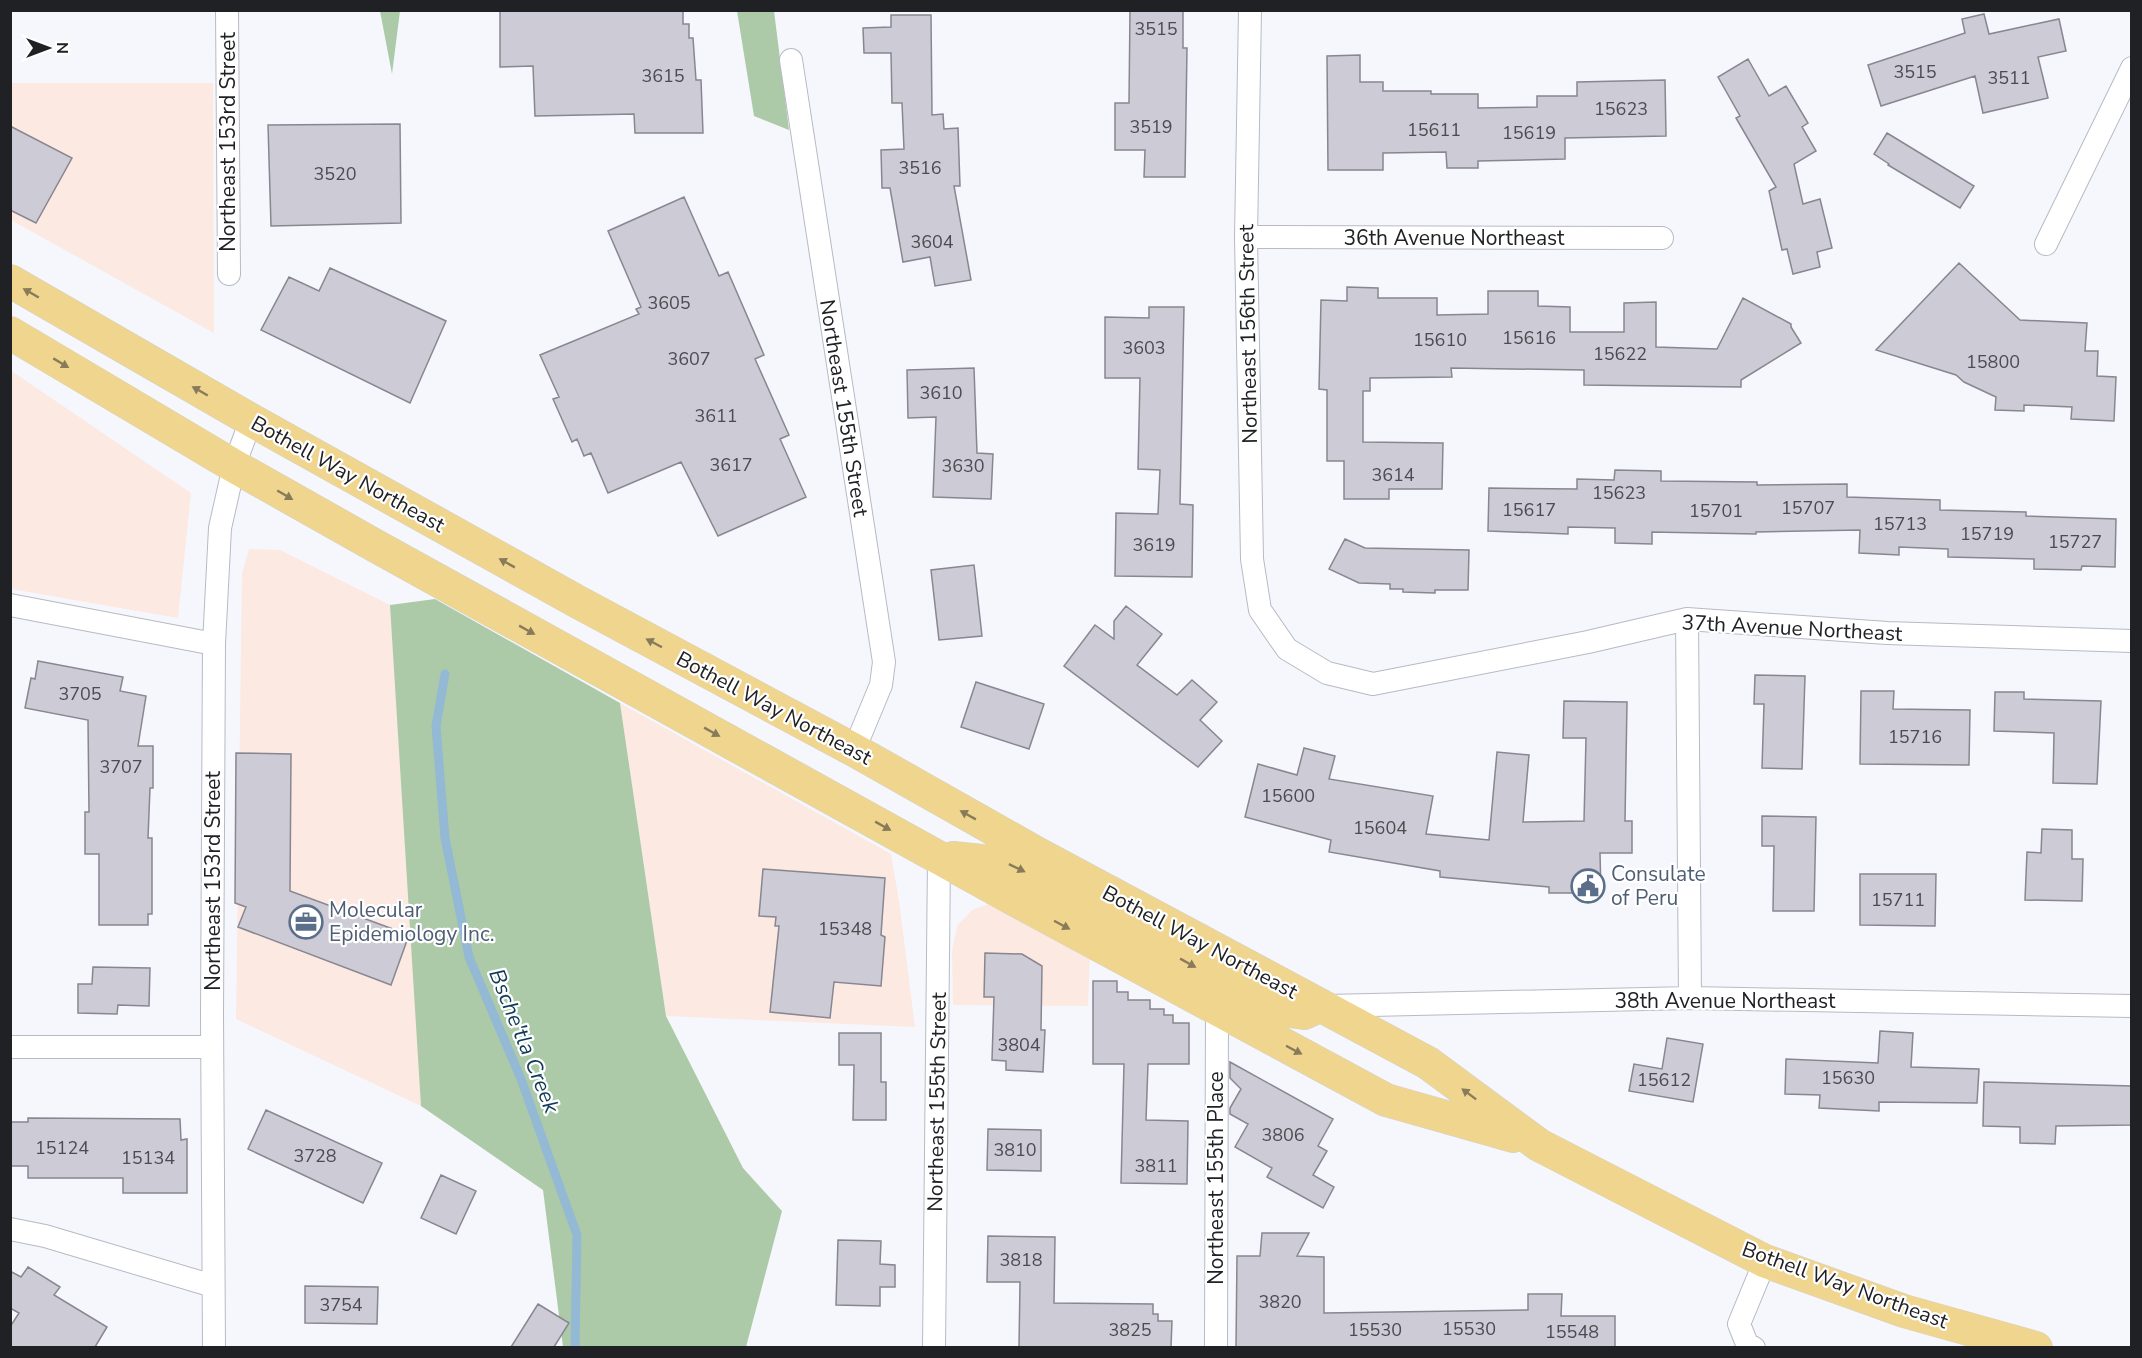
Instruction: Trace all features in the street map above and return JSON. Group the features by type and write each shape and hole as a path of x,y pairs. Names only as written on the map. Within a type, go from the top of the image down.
{"main road":[{"name":"Bothell Way Northeast","path":"10,281 251,420 578,602 1428,1064 1532,1142 1765,1261 1904,1311 2036,1347"},
{"name":"Bothell Way Northeast","path":"10,333 234,466 402,561 1386,1100 1532,1142"},
{"path":"939,857 1011,864 1269,1008 1304,1013 1319,1006"}],"street":[{"name":"Northeast 153rd Street","path":"227,10 228,274"},
{"name":"Northeast 156th Street","path":"1250,10 1246,237 1252,559 1260,610 1287,649"},
{"name":"Northeast 155th Street","path":"791,60 884,662 881,685 854,750"},
{"path":"2046,244 2132,68"},
{"name":"36th Avenue Northeast","path":"1246,237 1662,238"},
{"name":"Northeast 153rd Street","path":"214,1347 212,1047 214,644 220,528 234,466 251,420"},
{"path":"10,605 214,644"},
{"path":"1687,619 1690,999"},
{"name":"37th Avenue Northeast","path":"1287,649 1327,673 1373,684 1588,642 1687,619 1887,633 2132,641"},
{"name":"Northeast 155th Street","path":"934,1347 939,857"},
{"name":"38th Avenue Northeast","path":"1319,1006 1690,999 2132,1006"},
{"name":"Northeast 155th Place","path":"1216,1347 1217,1008"},
{"path":"10,1047 212,1047"},
{"path":"10,1229 45,1236 213,1286"},
{"path":"1754,1347 1747,1344 1739,1324 1765,1261"}],"shaded area":[{"path":"11,83 213,83 214,333 11,220"},
{"path":"10,370 191,493 178,618 11,589"},
{"path":"249,549 280,550 390,605 422,952 421,1106 236,1019 242,573"},
{"path":"620,703 891,854 915,1027 666,1016"},
{"path":"994,902 1090,953 1088,1006 953,1005 952,952 957,926 972,910"}],"green space":[{"path":"380,11 400,11 392,74"},
{"path":"737,11 774,11 789,130 754,116"},
{"path":"435,599 620,703 666,1016 743,1168 782,1211 746,1347 563,1347 543,1190 421,1106 390,605"}],"building":[{"path":"500,10 683,10 683,24 689,24 689,38 693,38 696,80 701,80 703,133 635,133 634,114 535,116 533,66 500,67"},
{"path":"1130,10 1183,10 1183,48 1187,48 1185,177 1144,177 1145,150 1115,150 1115,103 1129,103"},
{"path":"1984,14 1989,34 2059,19 2066,51 2038,57 2048,98 1983,113 1975,76 1881,106 1868,65 1965,33 1962,19"},
{"path":"891,15 931,15 932,115 943,114 944,129 958,128 960,186 954,186 971,280 935,286 930,257 903,262 890,188 882,188 881,150 904,149 902,103 892,103 891,53 864,53 863,28 891,27"},
{"path":"1360,55 1360,82 1383,82 1383,91 1478,94 1478,108 1537,107 1537,96 1577,96 1577,82 1665,80 1666,136 1565,138 1565,159 1478,161 1478,168 1447,168 1446,152 1383,153 1383,170 1328,170 1327,56"},
{"path":"1748,59 1769,96 1786,86 1808,123 1802,127 1816,151 1794,164 1803,204 1820,199 1832,248 1817,252 1820,267 1793,274 1787,249 1782,250 1769,191 1776,187 1736,118 1740,116 1718,77"},
{"path":"400,124 401,223 271,226 268,125"},
{"path":"10,126 72,158 36,223 10,210"},
{"path":"1887,133 1974,186 1960,208 1888,165 1874,154"},
{"path":"684,197 719,276 728,272 764,355 755,359 789,435 780,439 806,497 718,536 681,462 608,493 591,453 584,456 577,439 572,442 553,399 559,397 540,355 639,314 636,309 641,307 608,231"},
{"path":"1959,263 2020,320 2087,323 2085,351 2098,351 2097,376 2116,377 2114,421 2071,419 2072,407 2024,405 2024,411 1995,410 1996,397 1964,382 1956,375 1876,350"},
{"path":"330,268 446,321 410,403 261,330 289,277 319,291"},
{"path":"1347,287 1378,288 1378,298 1437,298 1437,315 1488,314 1488,291 1538,291 1538,306 1570,307 1570,332 1624,332 1624,303 1656,302 1656,347 1717,349 1743,298 1791,324 1801,343 1741,380 1741,387 1584,385 1584,370 1451,368 1452,377 1370,378 1370,391 1363,391 1363,442 1443,443 1442,489 1389,489 1389,499 1344,499 1344,461 1327,461 1327,390 1319,389 1321,300 1347,301"},
{"path":"1149,307 1184,307 1180,504 1193,505 1192,577 1115,576 1116,513 1158,514 1160,470 1138,469 1140,378 1105,378 1105,317 1149,318"},
{"path":"974,368 977,453 993,454 991,499 933,497 936,417 908,418 907,370"},
{"path":"1615,470 1661,471 1661,481 1757,482 1757,485 1847,484 1847,497 1940,500 1940,510 2026,512 2026,516 2116,519 2115,567 2082,566 2081,570 2034,569 2034,559 1948,557 1948,549 1899,547 1899,555 1859,553 1860,530 1756,532 1756,534 1652,532 1652,544 1615,543 1615,528 1568,527 1568,534 1488,531 1489,488 1577,489 1577,479 1614,480"},
{"path":"1345,539 1365,548 1469,550 1468,590 1435,590 1435,593 1403,592 1403,589 1390,589 1390,584 1359,583 1329,569"},
{"path":"974,565 982,636 939,640 931,570"},
{"path":"1126,606 1162,634 1137,665 1177,695 1192,680 1217,702 1200,720 1222,741 1198,767 1064,666 1095,625 1114,639 1114,621"},
{"path":"38,661 123,677 120,691 146,696 138,746 153,746 153,788 150,788 148,838 152,838 152,914 148,914 148,925 99,925 99,854 85,854 85,812 89,812 88,720 25,708 31,678 35,679"},
{"path":"1755,675 1805,676 1802,769 1762,768 1764,704 1754,704"},
{"path":"976,682 1044,704 1029,749 961,727"},
{"path":"1861,691 1894,691 1893,709 1970,710 1969,765 1860,764"},
{"path":"1995,692 2024,692 2024,699 2101,701 2097,784 2053,783 2054,733 1994,731"},
{"path":"1564,701 1627,702 1625,821 1632,821 1632,853 1600,853 1601,893 1549,893 1549,887 1440,877 1440,871 1329,852 1331,840 1245,817 1258,764 1297,775 1304,748 1335,756 1329,779 1433,796 1426,834 1489,840 1497,752 1529,755 1523,822 1584,821 1586,738 1563,738"},
{"path":"236,753 291,754 290,891 409,935 391,985 238,927 246,907 235,903"},
{"path":"1762,816 1816,817 1814,911 1773,911 1774,846 1762,846"},
{"path":"2042,829 2072,830 2072,859 2083,859 2082,901 2025,900 2027,852 2041,853"},
{"path":"763,869 885,878 881,935 885,937 881,986 834,982 830,1018 770,1012 779,926 775,926 776,917 759,916"},
{"path":"1860,874 1936,874 1935,926 1860,925"},
{"path":"985,953 1022,954 1042,966 1041,1030 1045,1030 1043,1072 1006,1070 1006,1061 992,1060 994,997 984,997"},
{"path":"93,967 150,968 149,1006 118,1005 117,1014 78,1013 78,984 92,984"},
{"path":"1093,981 1117,981 1117,992 1128,992 1128,1000 1150,1000 1150,1009 1164,1009 1164,1015 1173,1015 1173,1023 1189,1023 1189,1064 1148,1064 1146,1120 1188,1121 1187,1184 1121,1183 1124,1064 1093,1064"},
{"path":"1880,1031 1913,1033 1911,1067 1979,1069 1977,1103 1879,1102 1879,1111 1819,1108 1820,1095 1785,1094 1786,1059 1878,1063"},
{"path":"839,1033 881,1033 881,1082 886,1082 886,1120 853,1120 854,1065 839,1065"},
{"path":"1667,1038 1703,1044 1693,1102 1629,1091 1634,1064 1662,1069"},
{"path":"1230,1062 1333,1119 1318,1146 1327,1151 1313,1175 1334,1187 1323,1208 1267,1177 1272,1168 1235,1147 1248,1124 1230,1114 1230,1108 1241,1089 1230,1078"},
{"path":"1984,1082 2132,1086 2132,1125 2056,1126 2055,1144 2020,1143 2020,1127 1983,1126"},
{"path":"266,1110 382,1163 363,1203 248,1149"},
{"path":"28,1118 180,1119 181,1140 187,1139 187,1193 123,1193 123,1178 28,1178 28,1166 10,1166 10,1122 28,1122"},
{"path":"988,1129 1041,1130 1041,1171 987,1170"},
{"path":"441,1175 476,1191 456,1234 421,1218"},
{"path":"1262,1233 1309,1233 1297,1256 1324,1257 1324,1313 1528,1310 1528,1294 1562,1294 1561,1316 1615,1316 1615,1347 1236,1347 1237,1256 1260,1256"},
{"path":"988,1236 1055,1237 1054,1303 1153,1304 1153,1314 1158,1314 1158,1321 1172,1321 1171,1347 1019,1347 1020,1282 987,1282"},
{"path":"838,1240 881,1241 880,1264 895,1265 895,1287 880,1287 880,1306 836,1305"},
{"path":"28,1267 60,1287 54,1295 107,1327 95,1347 10,1347 10,1327 19,1313 10,1308 10,1271 21,1277"},
{"path":"305,1286 378,1287 377,1324 305,1323"},
{"path":"538,1304 569,1323 554,1347 511,1347"}],"waterway":[{"name":"Bsche'tla Creek","path":"445,674 436,726 445,838 469,957 521,1079 577,1235 575,1348"}],"place":[{"name":"Consulate of Peru","path":"1588,886"},
{"name":"Molecular Epidemiology Inc.","path":"306,922"}]}
